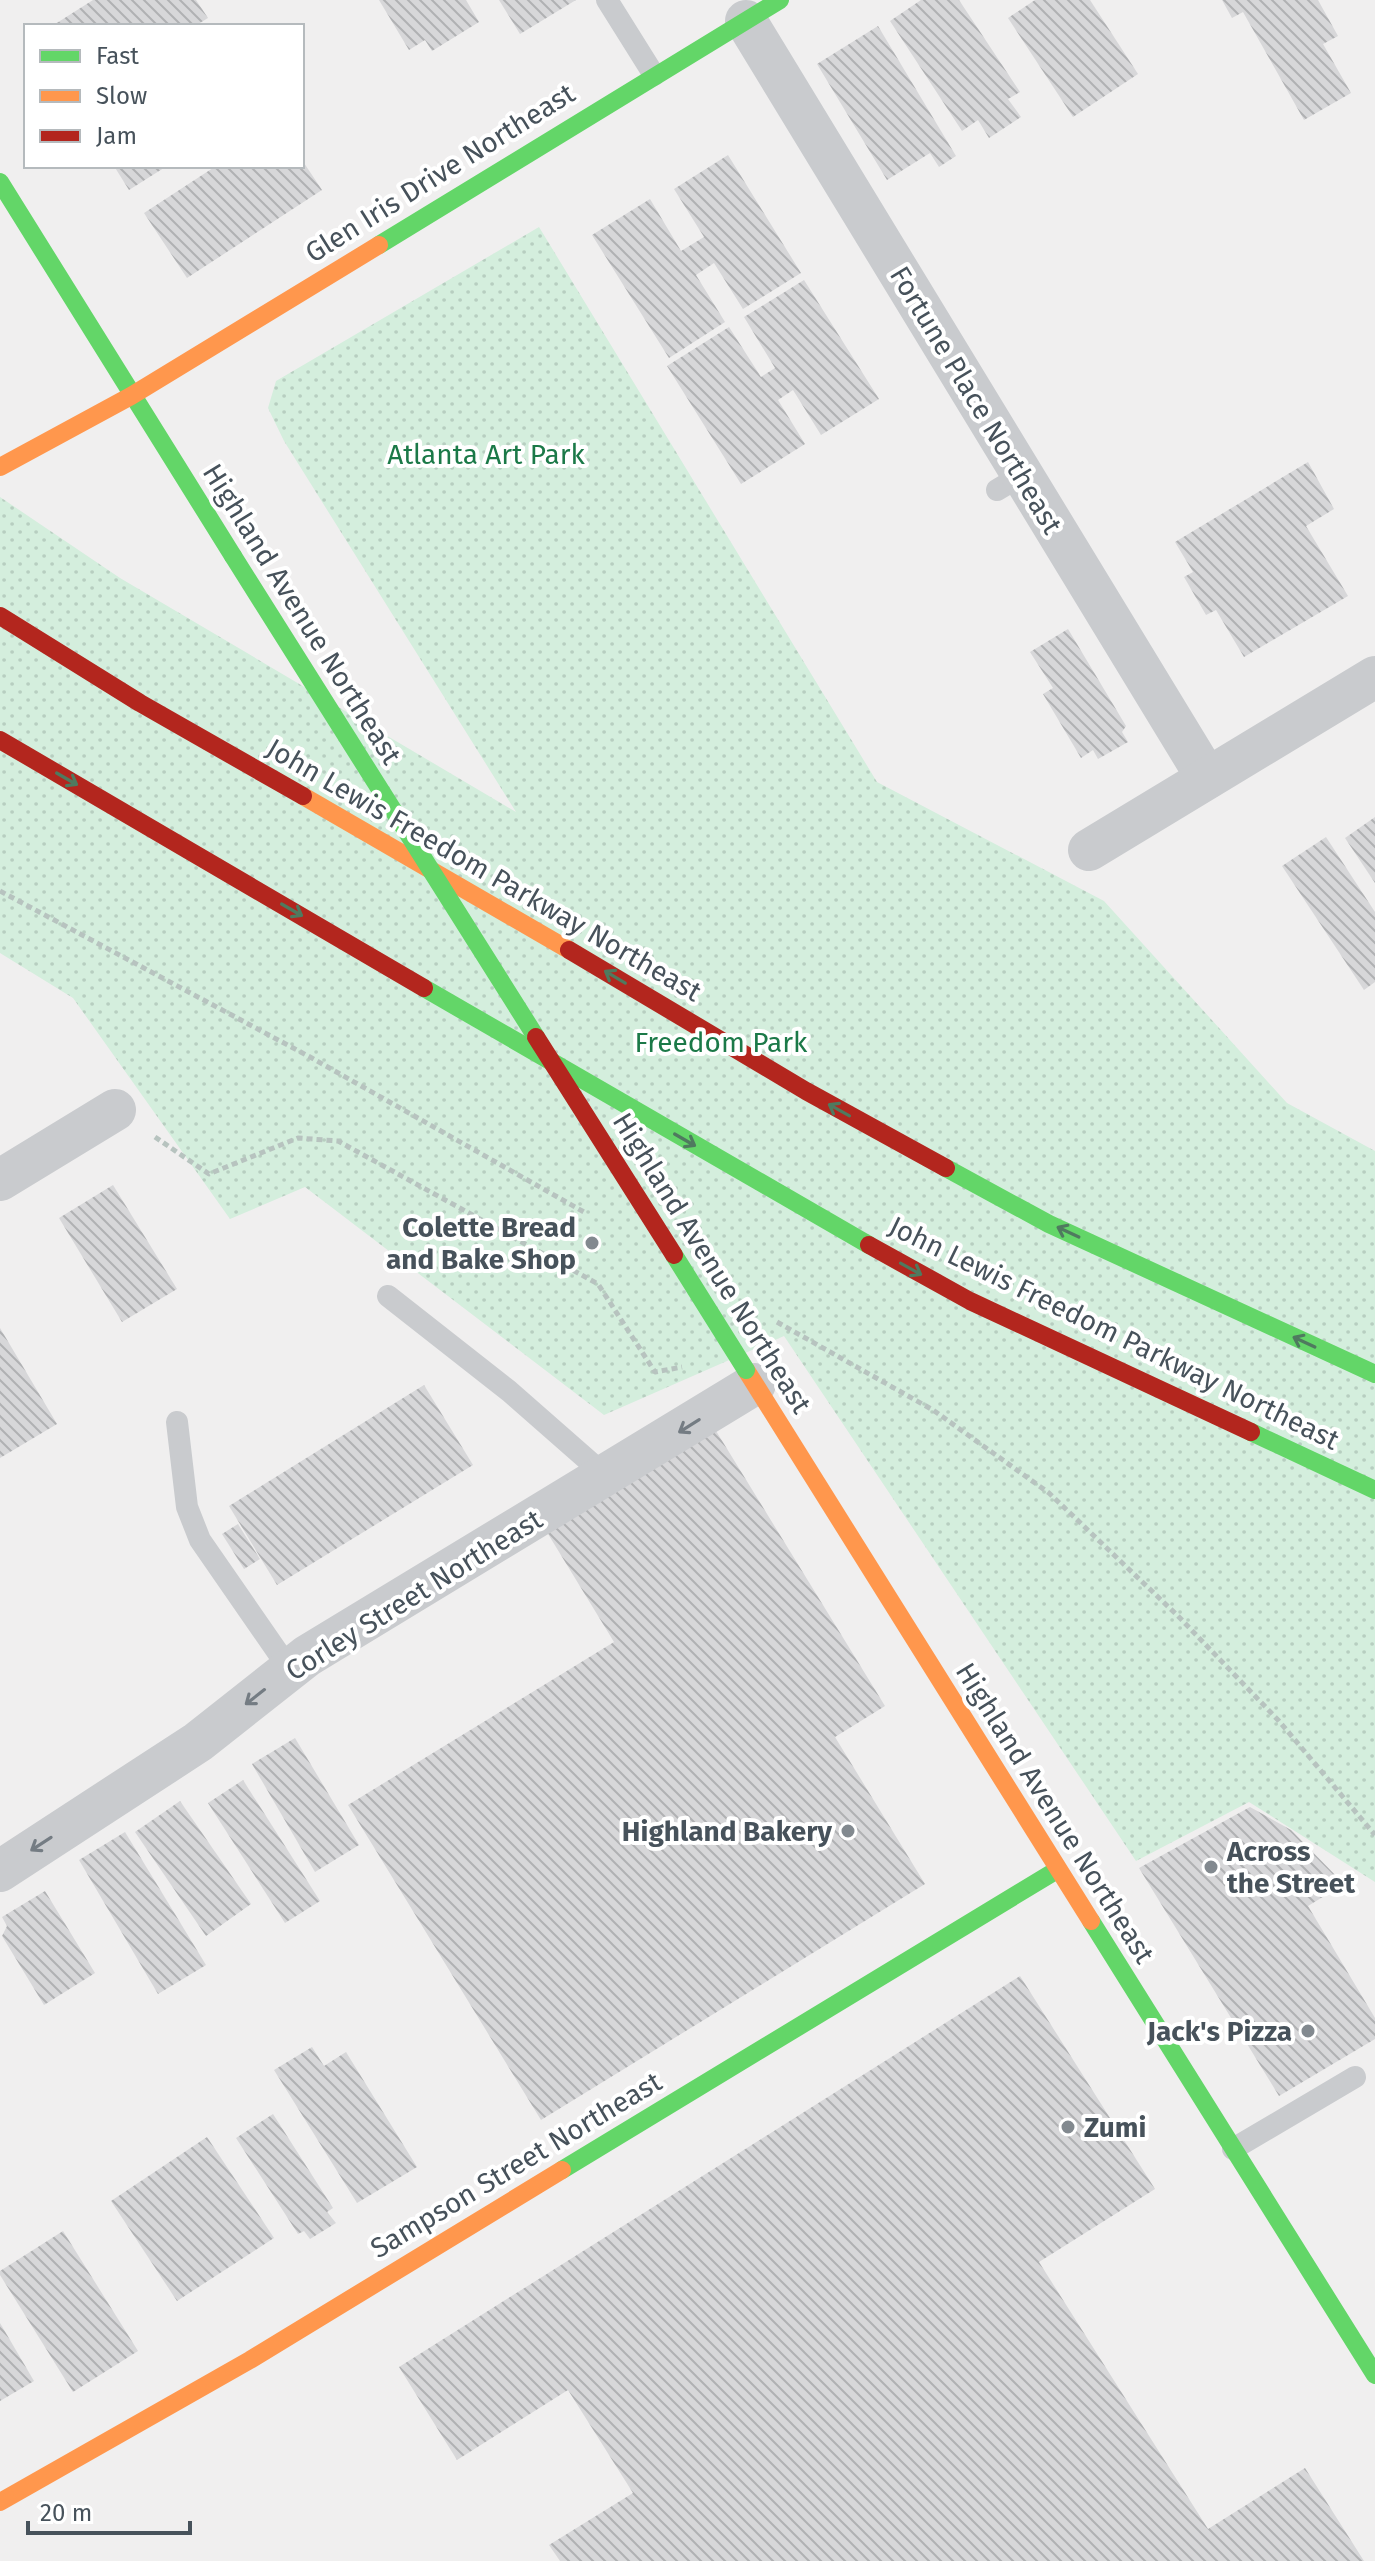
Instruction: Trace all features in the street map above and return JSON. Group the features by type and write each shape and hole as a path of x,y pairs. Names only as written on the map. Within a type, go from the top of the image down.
{"main road":[{"name":"Glen Iris Drive Northeast","path":"6,463 131,396 763,10"},
{"name":"Highland Avenue Northeast","path":"0,182 131,396 751,1377 1375,2375"},
{"name":"John Lewis Freedom Parkway Northeast","path":"0,616 140,703 551,939 819,1099 1049,1224 1375,1374"},
{"name":"John Lewis Freedom Parkway Northeast","path":"0,740 795,1205 929,1279 1375,1490"},
{"name":"Sampson Street Northeast","path":"0,2502 250,2360 1057,1870"}],"street":[{"name":"Fortune Place Northeast","path":"763,10 1010,483 1207,778"},
{"path":"1089,850 1375,677"},
{"path":"0,1180 115,1110"},
{"name":"Corley Street Northeast","path":"0,1871 198,1742 290,1670 607,1477 751,1377"}],"lane":[{"path":"607,0 654,75"},
{"path":"388,1296 509,1391 607,1477"},
{"path":"177,1422 187,1507 200,1540 290,1670"},
{"path":"1233,2149 1355,2077"}],"path":[{"path":"115,1110 209,1174 298,1138 338,1141 598,1284 655,1372 692,1365"}],"green space":[{"name":"Freedom Park","path":"539,227 877,782 1104,901 1287,1103 1375,1151 1375,1882 1249,1802 1136,1861 784,1336 604,1415 305,1187 230,1219 73,998 0,953 0,497 120,578 516,812 284,441 268,408 276,381"}],"building":[{"path":"93,0 196,0 208,18 198,24 55,24"},
{"path":"379,0 466,0 479,22 432,51 425,40 409,50"},
{"path":"499,0 576,0 520,34"},
{"path":"921,0 959,0 1020,92 1008,99 1021,117 989,138 978,120 962,131 890,21"},
{"path":"1035,0 1090,0 1138,74 1073,117 1008,18"},
{"path":"1222,0 1318,0 1338,36 1323,44 1351,93 1304,120 1243,12 1232,18"},
{"path":"878,26 956,156 939,167 930,153 887,180 817,64"},
{"path":"728,155 801,273 743,309 714,263 696,275 725,322 669,358 592,235 650,199 681,251 704,237 674,189"},
{"path":"304,163 322,190 187,278 144,213 213,168 304,168"},
{"path":"115,168 164,168 129,190"},
{"path":"804,280 879,399 821,435 793,390 778,400 805,444 741,484 667,366 729,327 761,377 775,368 744,317"},
{"path":"1308,462 1334,509 1306,526 1348,596 1244,657 1216,610 1206,615 1184,577 1193,572 1175,542"},
{"path":"1068,629 1126,726 1122,732 1128,742 1098,759 1093,750 1081,758 1043,694 1053,688 1030,652"},
{"path":"1375,817 1375,883 1345,838"},
{"path":"1326,837 1375,912 1375,982 1364,990 1282,866"},
{"path":"113,1185 177,1289 122,1322 59,1218"},
{"path":"0,1328 57,1424 0,1458"},
{"path":"424,1385 473,1465 277,1585 229,1506"},
{"path":"713,1426 885,1706 835,1737 925,1884 541,2120 348,1805 614,1642 545,1529"},
{"path":"238,1524 260,1559 244,1569 222,1534"},
{"path":"295,1738 359,1845 315,1872 252,1764"},
{"path":"243,1780 320,1901 285,1923 208,1803"},
{"path":"180,1801 251,1904 206,1936 135,1832"},
{"path":"1250,1807 1291,1830 1344,1884 1308,1906 1375,2018 1375,2039 1279,2096 1139,1868"},
{"path":"125,1832 206,1965 158,1994 79,1860"},
{"path":"45,1891 95,1973 44,2005 2,1936 7,1926 2,1917"},
{"path":"1020,1976 1155,2189 1039,2262 1208,2529 1305,2468 1364,2561 560,2561 549,2545 633,2493 568,2390 457,2460 399,2367"},
{"path":"312,2047 324,2066 346,2052 417,2167 357,2203 274,2070"},
{"path":"273,2114 333,2208 327,2212 336,2223 310,2239 304,2231 298,2234 236,2138"},
{"path":"207,2137 274,2238 177,2301 111,2201"},
{"path":"63,2231 138,2351 73,2392 0,2275 0,2271"},
{"path":"0,2323 34,2381 0,2401"}],"traffic: fast":[{"path":"379,245 780,0"},
{"path":"0,182 233,556"},
{"path":"233,556 536,1037"},
{"path":"424,988 869,1245"},
{"path":"946,1168 1049,1224 1375,1374"},
{"path":"674,1255 746,1370"},
{"path":"1251,1432 1375,1490"},
{"path":"562,2170 1057,1870"},
{"path":"1091,1921 1375,2375"}],"traffic: slow":[{"path":"0,467 131,396 379,245"},
{"path":"303,796 569,950"},
{"path":"746,1370 1091,1921"},
{"path":"0,2502 250,2360 562,2170"}],"traffic: jam":[{"path":"0,616 140,703 303,796"},
{"path":"0,740 424,988"},
{"path":"569,950 806,1091 946,1168"},
{"path":"536,1037 674,1255"},
{"path":"869,1245 970,1301 1251,1432"}],"place":[{"name":"Colette Bread and Bake Shop","path":"592,1243"},
{"name":"Highland Bakery","path":"848,1831"},
{"name":"Across the Street","path":"1211,1867"},
{"name":"Jack's Pizza","path":"1308,2031"},
{"name":"Zumi","path":"1068,2127"}],"park label":[{"name":"Atlanta Art Park","path":"486,454"}]}
